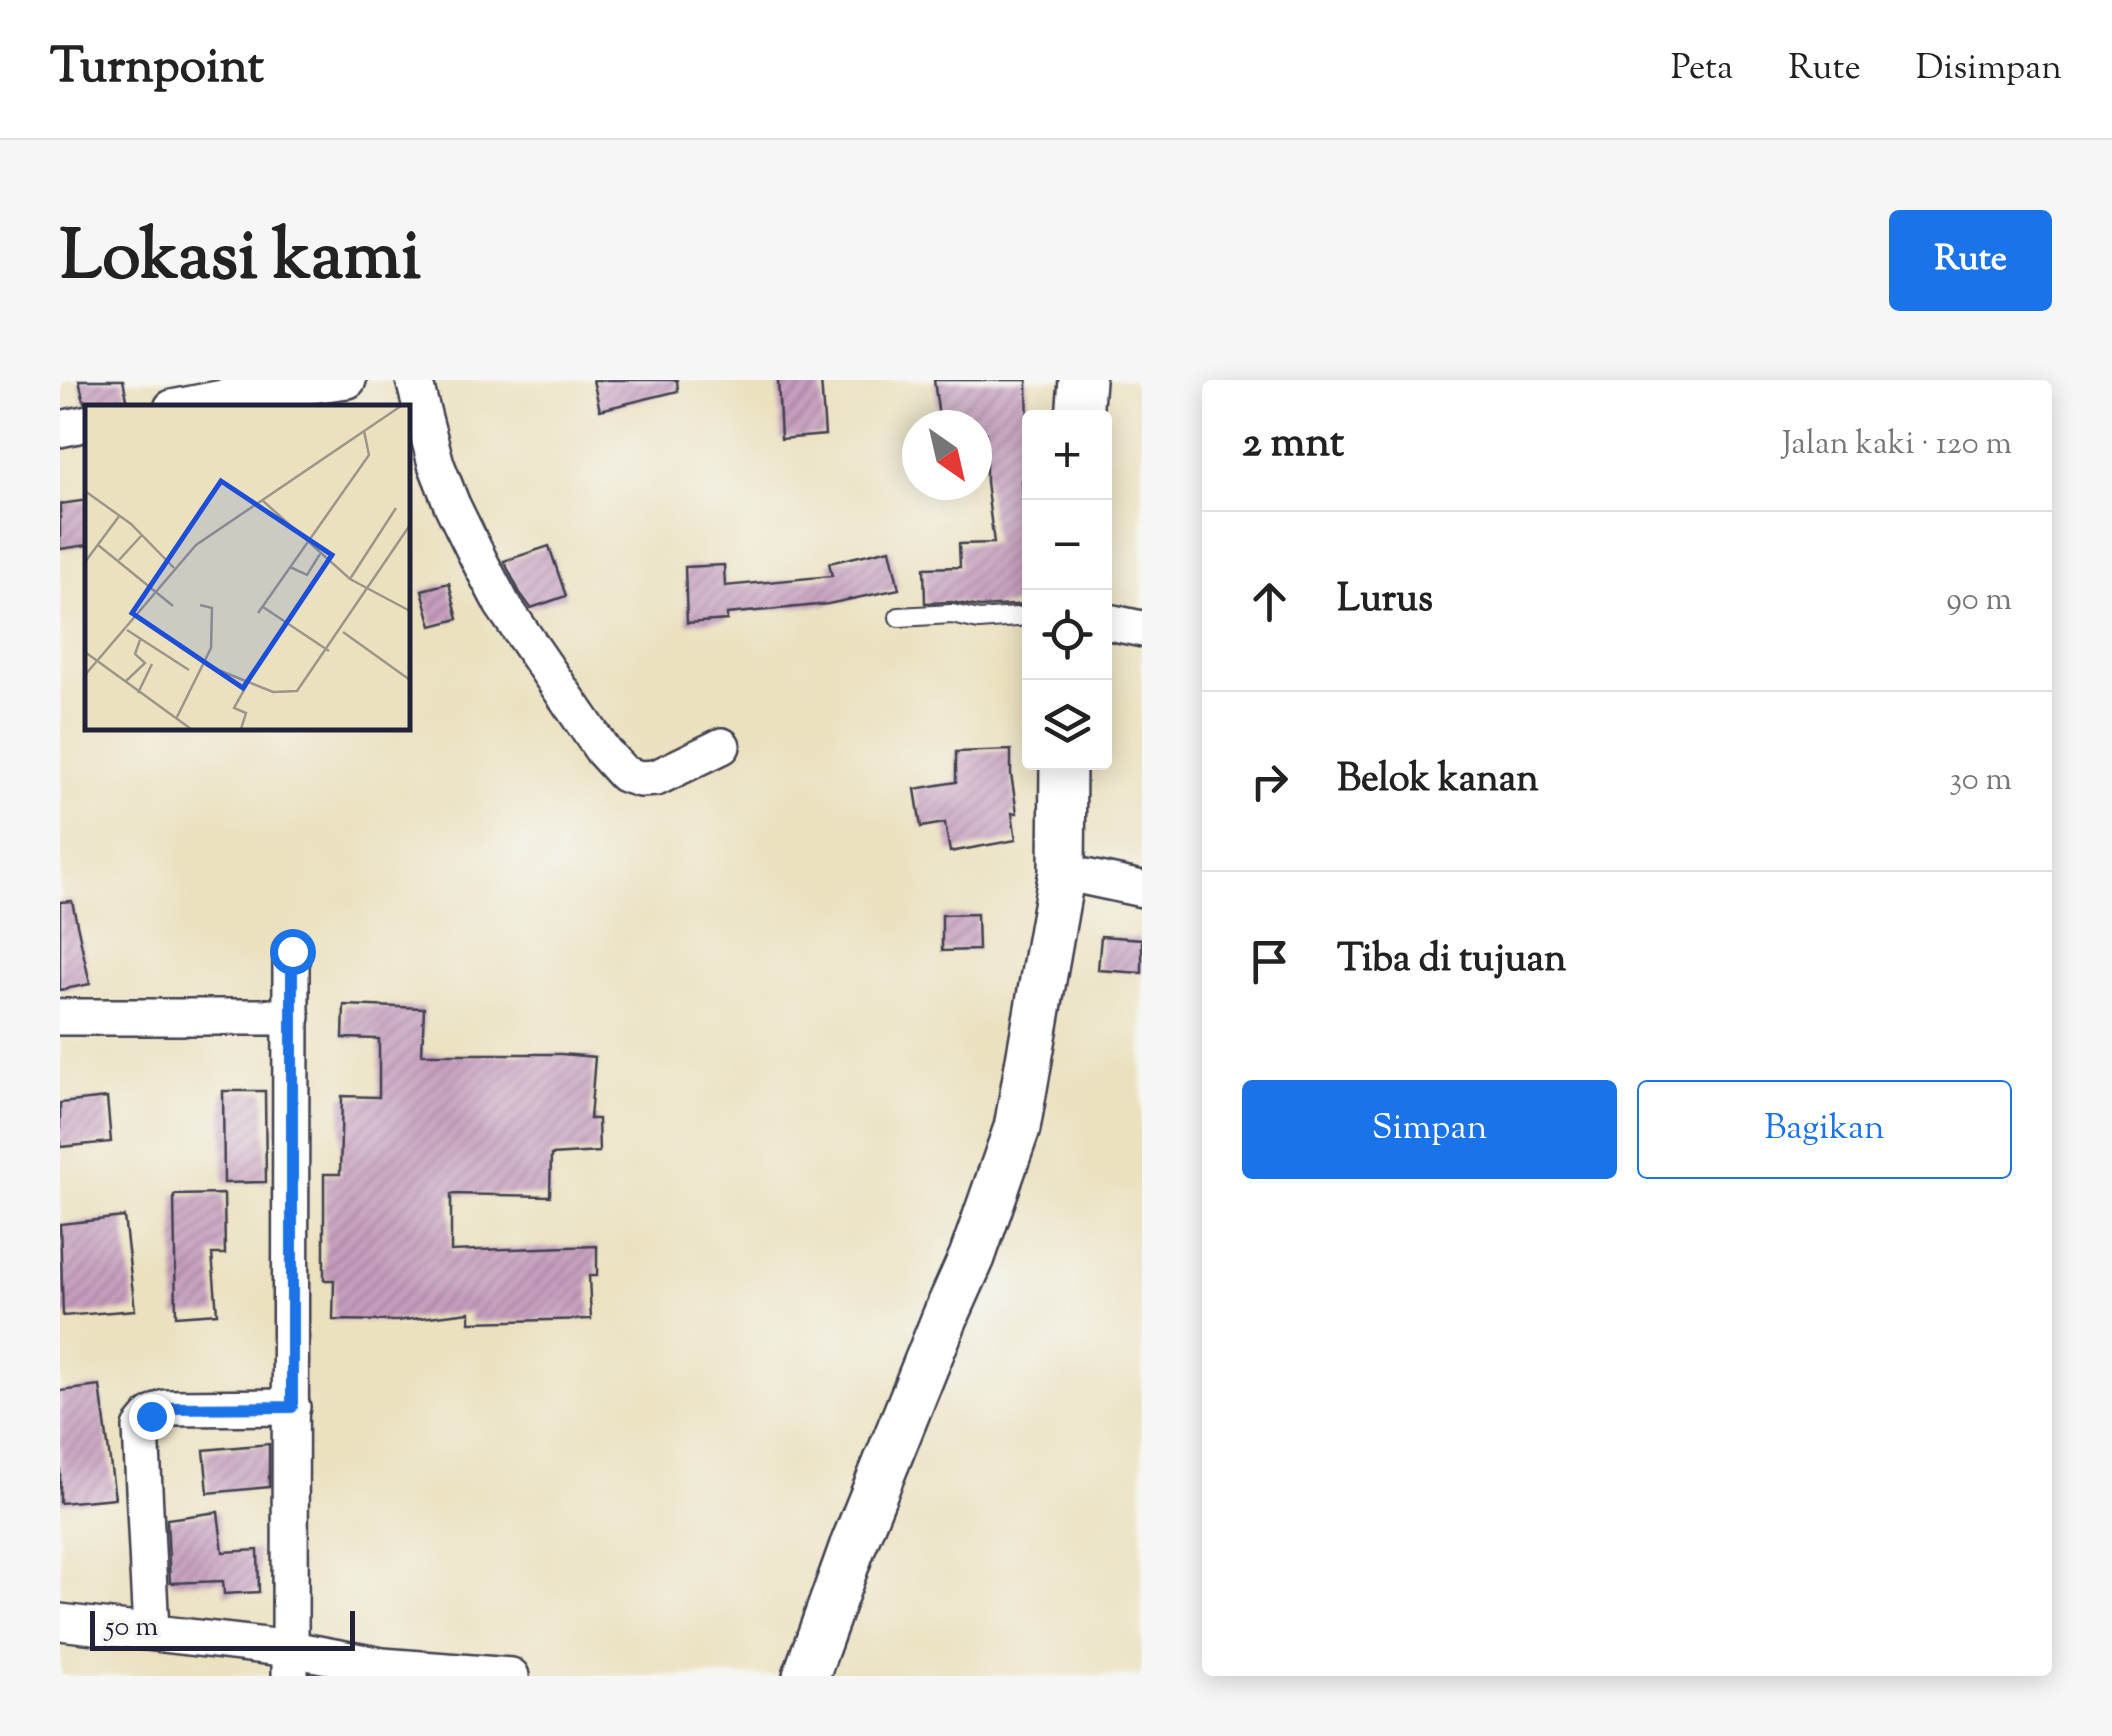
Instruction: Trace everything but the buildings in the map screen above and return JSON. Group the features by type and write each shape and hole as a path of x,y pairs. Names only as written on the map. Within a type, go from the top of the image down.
{"street":[{"path":"187,405 348,380"},
{"path":"414,380 436,464 479,560 512,620 602,751 624,774 640,779 656,778 722,746"},
{"path":"1079,410 1082,380"},
{"path":"60,428 85,424"},
{"path":"1112,623 1142,629"},
{"path":"806,1676 852,1548 972,1257 1017,1128 1062,872 1063,770"},
{"path":"1062,872 1142,889"},
{"path":"290,1663 292,951"},
{"path":"60,1017 292,1017"},
{"path":"151,1631 142,1428 151,1416 165,1408 292,1407"},
{"path":"60,1622 151,1631 290,1663 511,1676"}],"lane":[{"path":"899,617 952,614 979,620 1022,617"}],"route":[{"path":"151,1416 165,1408 292,1407 292,951"}]}
